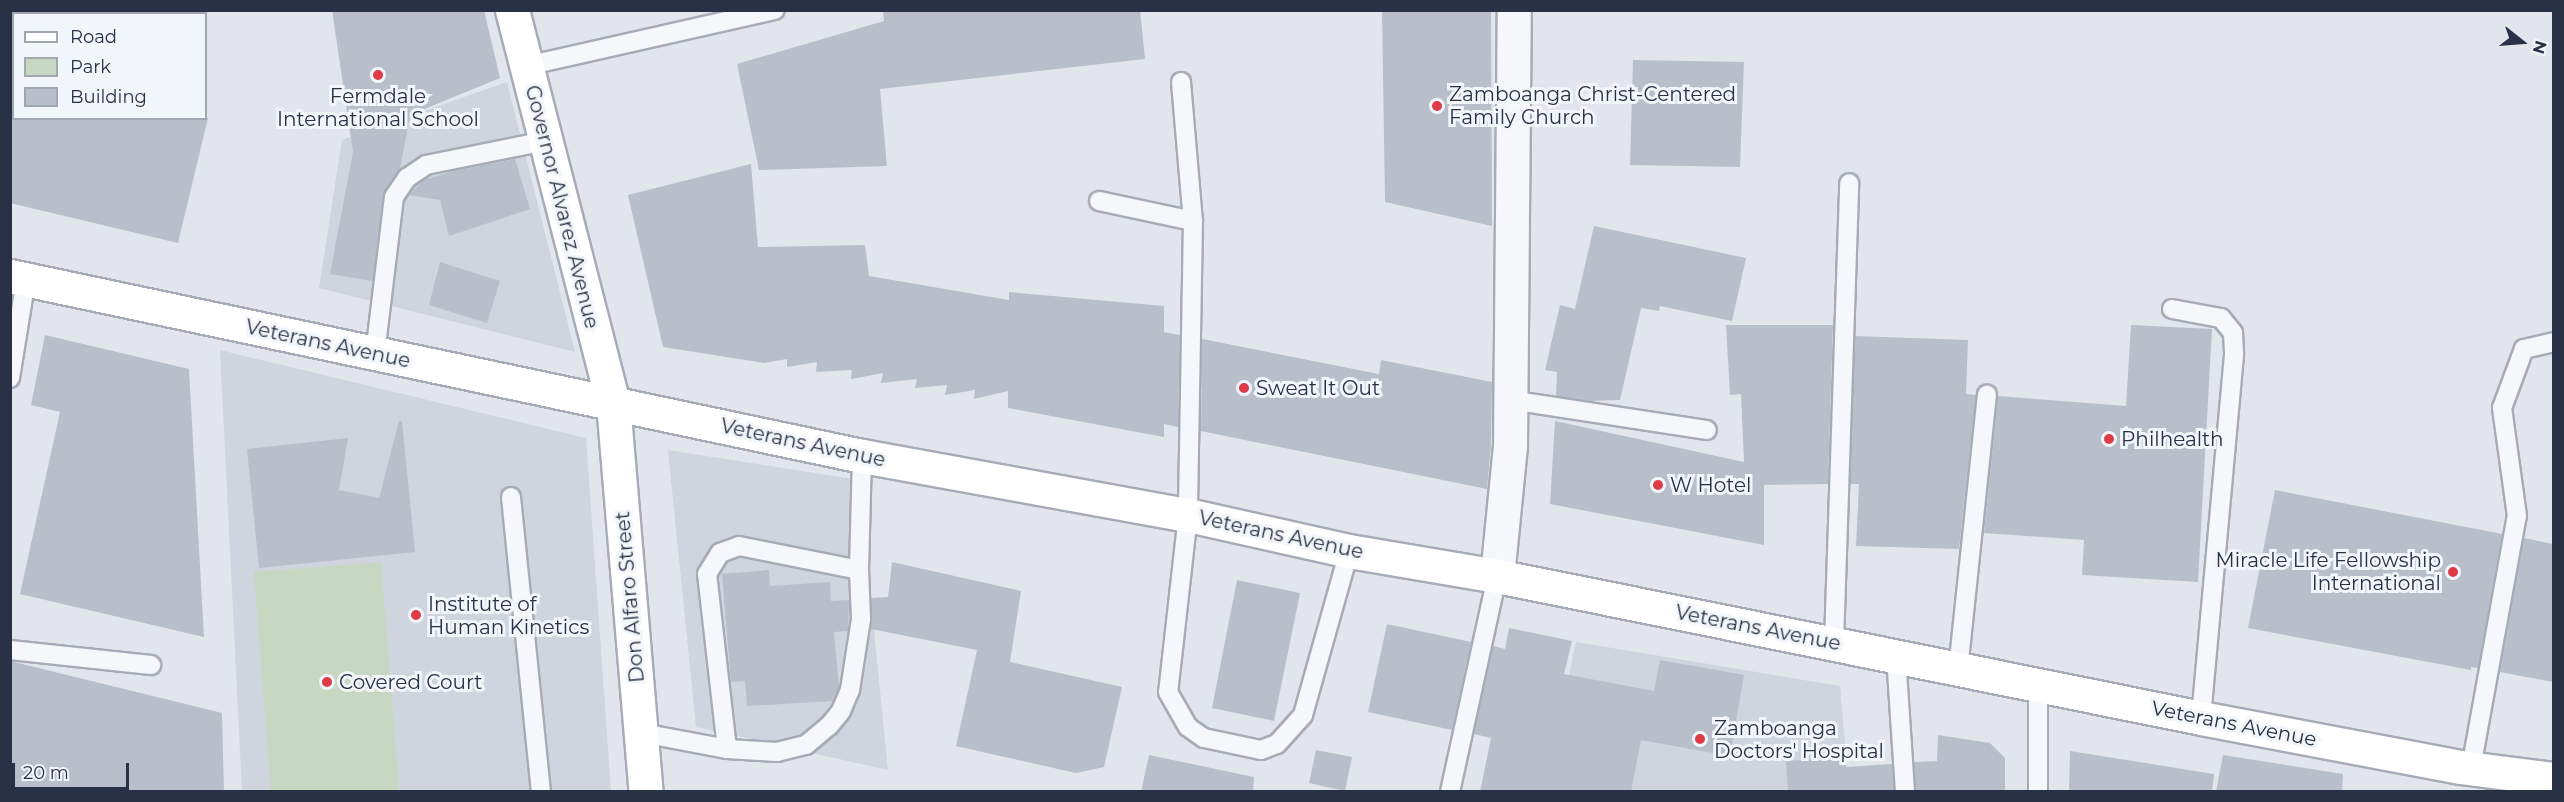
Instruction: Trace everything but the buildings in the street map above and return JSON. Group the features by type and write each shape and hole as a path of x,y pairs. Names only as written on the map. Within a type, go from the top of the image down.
{"main road":[{"name":"Governor Alvarez Avenue","path":"512,10 613,403"},
{"name":"Veterans Avenue","path":"18,277 862,456 1188,515 1349,551 1497,576 2202,718 2470,768 2553,779"},
{"name":"Don Alfaro Street","path":"613,403 646,792"}],"street":[{"path":"1497,576 1510,445 1514,10"}],"lane":[{"path":"526,66 775,10"},
{"path":"1181,81 1193,221 1188,515 1168,692 1188,727 1204,738 1261,750 1277,744 1303,716 1349,551"},
{"path":"375,354 394,197 407,178 426,165 545,141"},
{"path":"1834,643 1849,183"},
{"path":"1099,201 1193,221"},
{"path":"10,378 18,277"},
{"path":"2172,309 2221,318 2233,333 2233,366 2202,718"},
{"path":"2470,768 2517,516 2502,408 2524,349 2553,342"},
{"path":"1958,670 1987,395"},
{"path":"1510,400 1707,430"},
{"path":"642,733 726,749 777,752 806,745 829,726 841,711 850,690 861,619 859,570 862,456"},
{"path":"511,497 541,792"},
{"path":"726,749 706,573 720,553 739,546 859,570"},
{"path":"1450,792 1497,576"},
{"path":"10,650 151,665"},
{"path":"1896,656 1905,792"},
{"path":"2038,686 2038,792"}],"shaded area":[{"path":"507,82 575,352 319,288 342,140"},
{"name":"Institute of Human Kinetics","path":"220,350 586,438 611,791 242,791"},
{"path":"668,450 859,480 888,770 696,727"},
{"name":"Zamboanga Doctors' Hospital","path":"1576,642 1840,686 1849,791 1544,792"}],"green space":[{"name":"Covered Court","path":"381,562 399,791 271,791 254,572"}],"place":[{"name":"Fermdale International School","path":"378,75"},
{"name":"Zamboanga Christ-Centered Family Church","path":"1437,106"},
{"name":"Sweat It Out","path":"1244,388"},
{"name":"Philhealth","path":"2109,439"},
{"name":"W Hotel","path":"1658,485"},
{"name":"Miracle Life Fellowship International","path":"2453,572"},
{"name":"Institute of Human Kinetics","path":"416,615"},
{"name":"Covered Court","path":"327,682"},
{"name":"Zamboanga Doctors' Hospital","path":"1700,739"}]}
